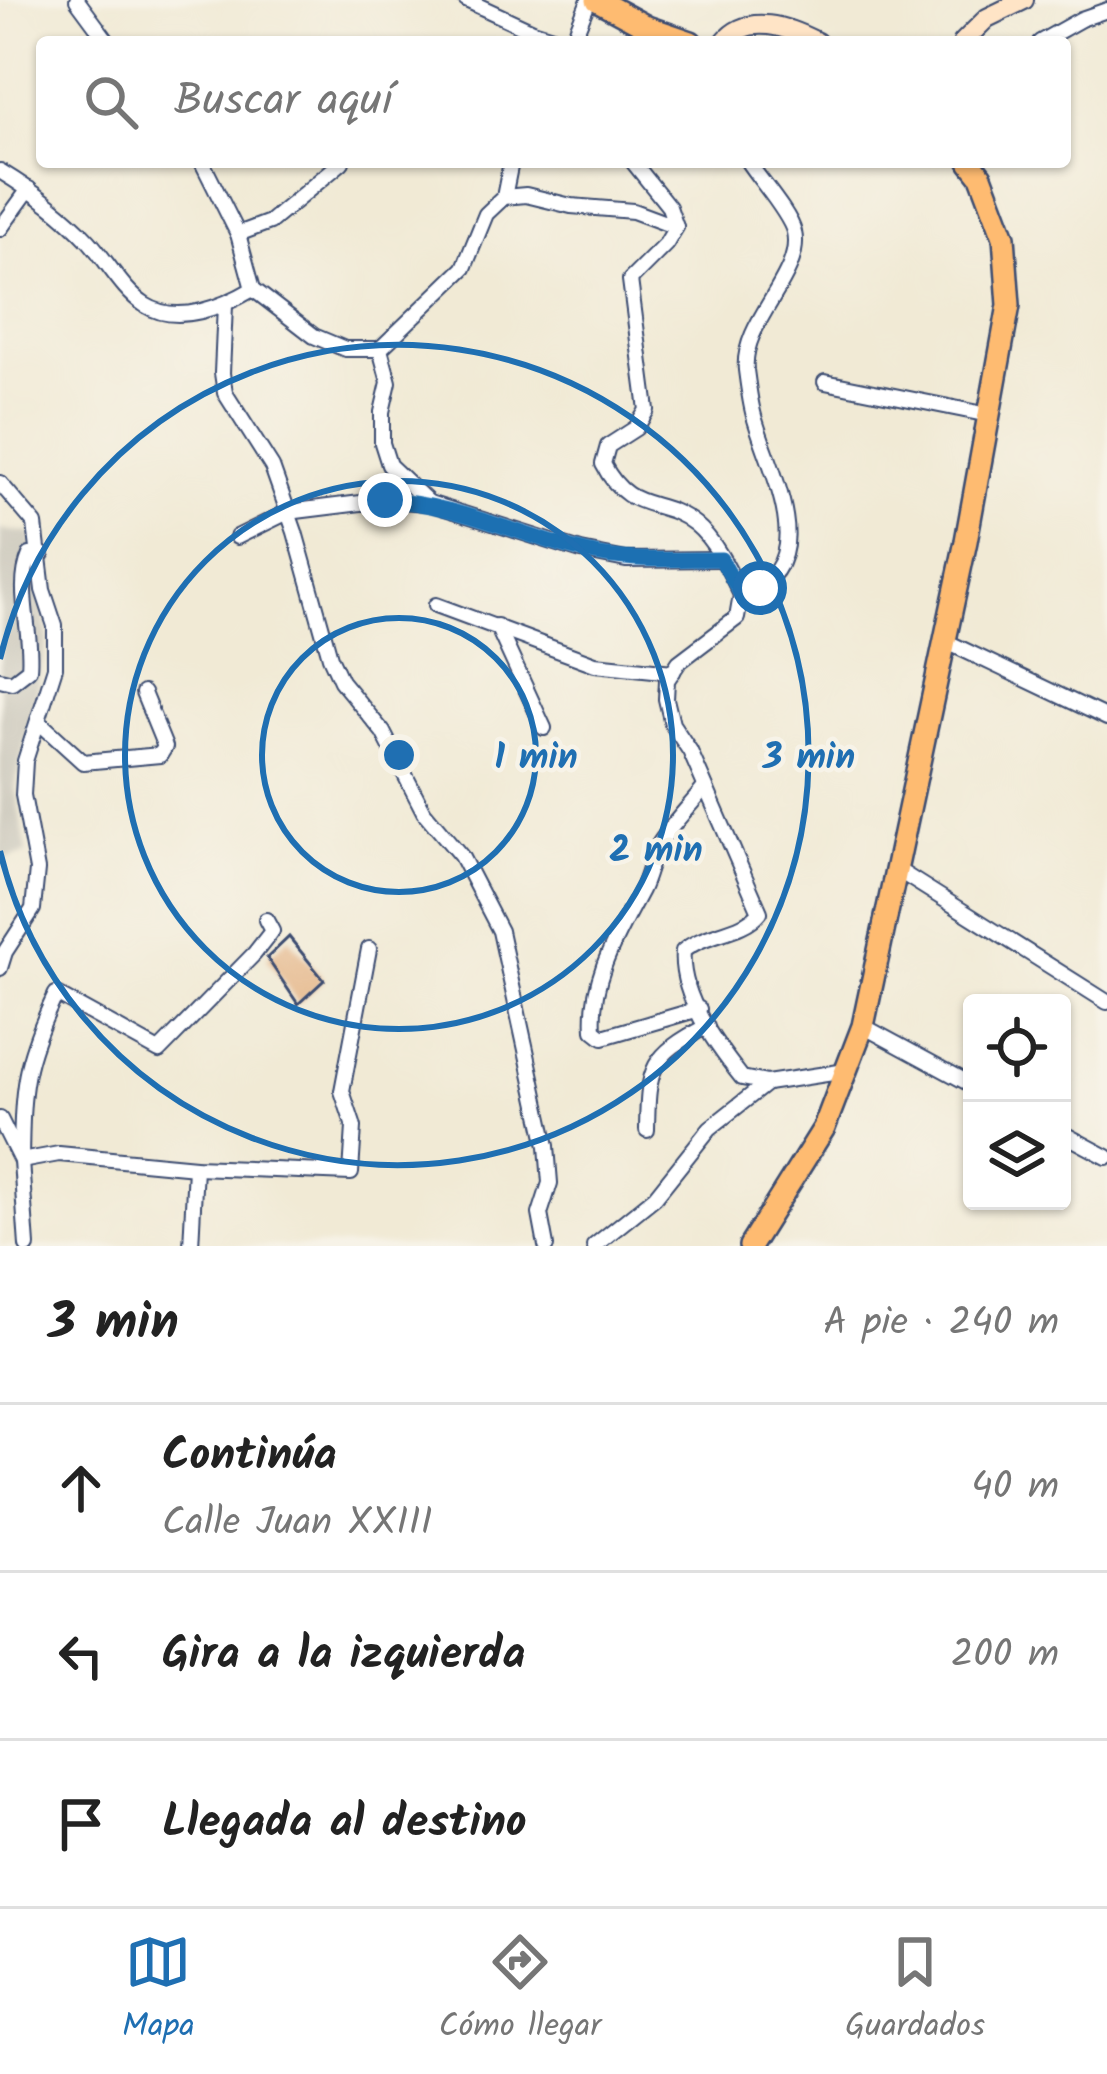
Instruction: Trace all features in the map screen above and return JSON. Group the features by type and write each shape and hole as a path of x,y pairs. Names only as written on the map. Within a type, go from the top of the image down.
{"main road":[{"path":"593,0 673,36"},
{"path":"750,1246 824,1128 862,1026 945,641 1009,305 1004,238 975,168"}],"street":[{"path":"77,0 104,36"},
{"path":"466,0 550,36"},
{"path":"573,36 593,0"},
{"path":"969,36 987,18 1024,0"},
{"path":"1051,36 1107,10"},
{"path":"729,36 761,25 805,36"},
{"path":"205,168 238,234 253,289 314,336 345,349 380,349 464,268 486,214 504,197 510,168"},
{"path":"238,234 270,222 335,168"},
{"path":"638,168 669,207 676,227 630,280 647,410 636,428 608,446 604,464 615,486 640,502 683,515 699,526 741,595 737,618 697,645 667,680 666,699 672,724 690,751 760,912 751,923 697,939 683,951 681,967 707,1026 742,1078 767,1083 845,1071"},
{"path":"741,595 760,588 776,572 787,539 779,484 754,416 746,348 792,255 794,231 752,168"},
{"path":"0,171 29,189 90,242 145,305 168,313 224,305 253,289"},
{"path":"0,230 29,189"},
{"path":"504,197 633,211 676,227"},
{"path":"224,305 225,393 265,451 330,657 341,681 383,732 424,812 460,856 500,931 547,1146 550,1183 540,1214 546,1246"},
{"path":"380,349 388,382 382,412 388,465 429,503"},
{"path":"825,382 989,415"},
{"path":"0,483 35,524 43,590 55,626 55,667 25,761 23,795 37,870 33,909 4,952 0,968"},
{"path":"237,537 288,512 385,500 429,503 581,551 626,560 721,559"},
{"path":"0,679 12,682 29,669 31,646 22,573 30,556 42,554"},
{"path":"436,605 595,664 673,672"},
{"path":"497,626 544,728"},
{"path":"945,641 1107,718"},
{"path":"39,722 83,762 160,755 165,747 143,693"},
{"path":"699,1009 603,1037 593,1030 601,976 617,930 642,887 658,846 705,788"},
{"path":"896,869 1107,1003"},
{"path":"27,1246 22,1083 33,1041 56,994 159,1051 254,954 272,931 266,920"},
{"path":"21,1161 59,1154 195,1167 351,1173 353,1127 342,1090 369,949"},
{"path":"647,1130 648,1082 660,1060 671,1045 707,1026"},
{"path":"862,1026 963,1080"},
{"path":"594,1246 655,1197 710,1128 767,1083"},
{"path":"0,1119 21,1161"},
{"path":"1071,1138 1107,1157"},
{"path":"191,1246 195,1167"}],"shaded area":[{"path":"0,530 31,533 48,638 15,786 27,853 0,860"}],"building":[{"path":"289,937 324,980 298,1004 267,958"}],"route":[{"path":"385,500 429,503 581,551 626,560 721,559 741,595 760,588"}]}
